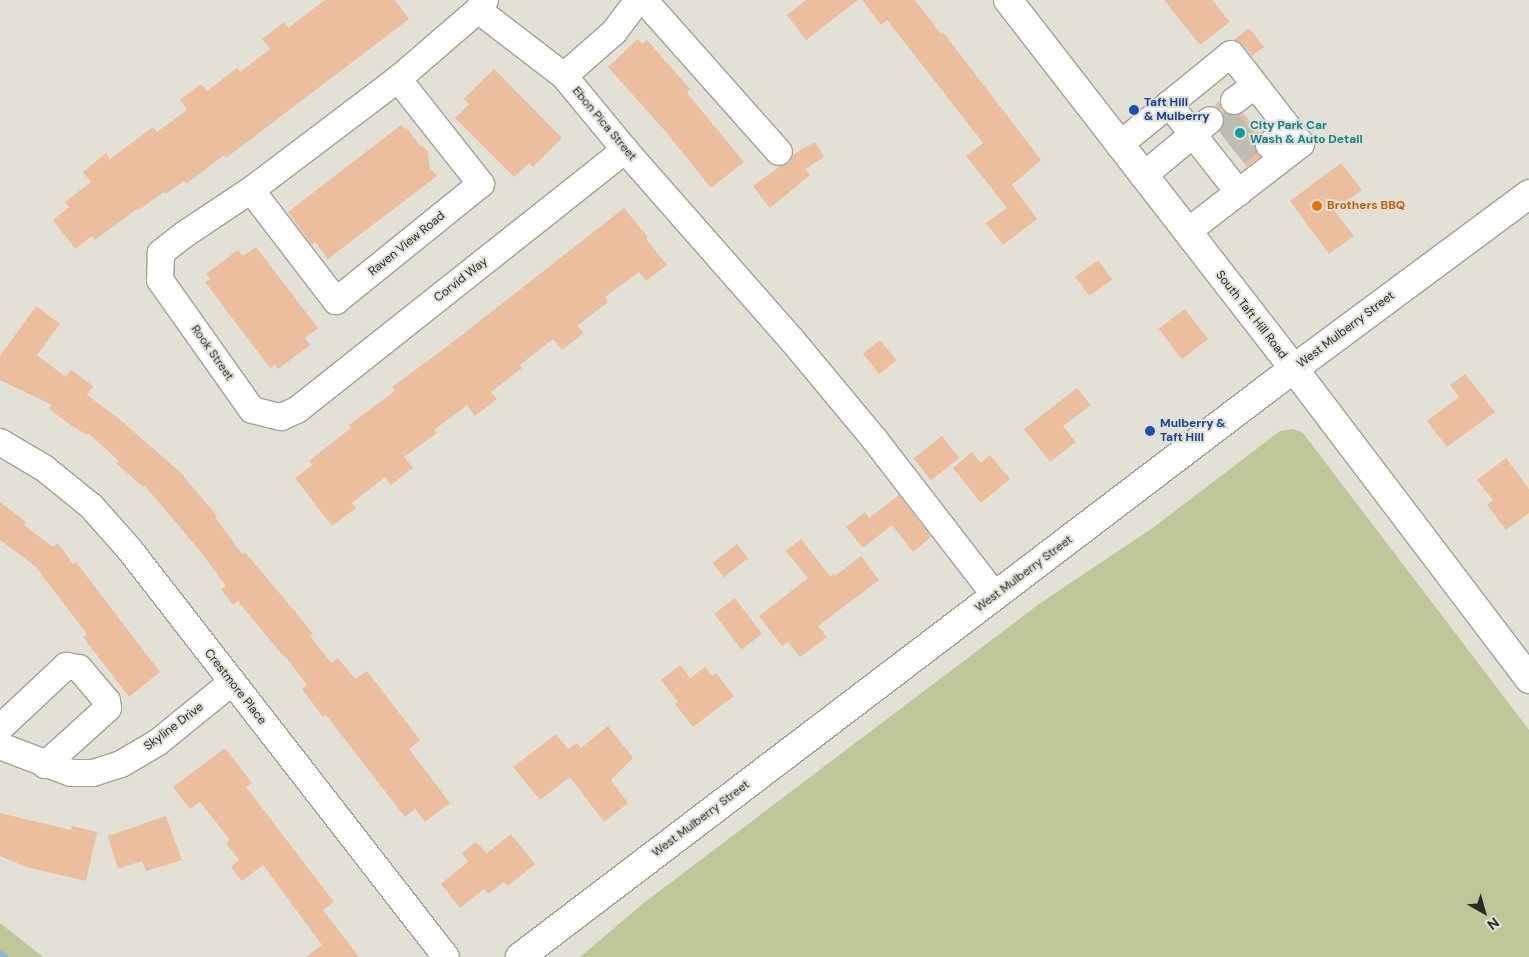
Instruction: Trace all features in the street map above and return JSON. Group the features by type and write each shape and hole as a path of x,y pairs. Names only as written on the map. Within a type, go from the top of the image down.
{"main road":[{"name":"South Taft Hill Road","path":"1008,0 1294,369 1529,679"},
{"name":"West Mulberry Street","path":"520,957 995,595 1529,194"}],"street":[{"path":"564,76 614,32 638,0"},
{"path":"644,0 779,152"},
{"path":"251,190 398,79 481,5"},
{"name":"Ebon Pica Street","path":"481,5 564,76 625,150 716,253 875,440 995,595"},
{"path":"1119,145 1231,54 1301,144 1234,171 1187,232"},
{"name":"Raven View Road","path":"251,190 336,301 481,184 398,79"},
{"path":"1239,107 1259,91"},
{"path":"1169,104 1206,133 1234,171"},
{"path":"1264,140 1285,124"},
{"path":"1143,176 1206,133"},
{"name":"Corvid Way","path":"297,410 625,150"},
{"name":"Rook Street","path":"251,190 160,253 160,280 252,410 280,417 297,410"},
{"name":"Crestmore Place","path":"0,442 44,468 91,506 130,550 446,957"},
{"path":"0,728 66,666 79,668 107,701 108,708 45,765"},
{"name":"Skyline Drive","path":"0,746 45,765 77,773 93,773 121,764 157,743 232,682"}],"green space":[{"path":"1293,429 1303,433 1529,730 1529,957 580,957 645,902 1039,604 1154,527 1280,431"},
{"path":"0,923 43,957 0,957"}],"building":[{"path":"325,0 395,0 409,19 226,158 224,155 186,184 184,181 166,194 164,192 139,210 138,208 95,240 92,236 75,249 53,220 69,207 65,202 91,182 83,172 106,153 110,159 153,127 157,132 187,110 180,100 201,84 207,91 237,68 240,72 270,49 262,39 284,22 288,28"},
{"path":"806,0 858,0 806,40 787,15"},
{"path":"862,0 915,0 941,34 943,32 1041,160 1012,185 1037,219 1003,245 986,223 1007,208 966,156 983,143 887,20 881,25"},
{"path":"1164,0 1212,0 1230,22 1200,45"},
{"path":"1249,28 1264,47 1252,56 1242,44 1234,40"},
{"path":"638,39 642,44 647,40 690,89 687,93 744,162 711,188 666,132 608,67"},
{"path":"494,69 562,138 533,167 529,163 514,177 455,118 469,104 464,99"},
{"path":"1219,101 1222,110 1228,115 1235,116 1243,113 1260,133 1255,139 1254,147 1260,157 1247,167 1219,132 1224,125 1225,117 1221,110 1214,106"},
{"path":"401,125 405,129 407,128 420,146 424,147 428,152 430,168 437,176 328,259 315,242 312,245 288,212"},
{"path":"815,142 824,157 805,169 810,175 770,208 753,186 779,167 789,163 793,155"},
{"name":"Brothers BBQ","path":"1341,163 1362,190 1334,210 1354,236 1329,254 1290,201"},
{"path":"624,208 667,265 646,281 639,272 605,297 608,302 577,326 584,333 562,350 553,339 520,365 522,368 491,392 497,399 475,416 467,405 434,430 437,433 404,457 413,468 391,485 385,477 352,503 356,508 332,526 295,478 312,465 309,461 351,428 349,425 395,391 392,387 453,342"},
{"path":"256,247 318,328 305,338 310,345 278,369 275,364 270,368 205,282 210,279 206,274 238,250 243,256"},
{"path":"1098,260 1112,279 1089,296 1075,276"},
{"path":"36,306 60,324 37,355 66,377 71,370 93,386 87,395 117,417 180,472 217,516 215,517 242,554 245,552 298,615 313,634 310,636 331,663 338,658 355,679 367,671 420,740 409,749 450,803 425,822 415,809 405,817 326,715 323,717 302,689 307,685 285,656 238,601 233,605 221,589 226,586 200,551 145,486 143,487 116,463 119,461 88,433 87,435 72,426 49,409 52,405 0,380 0,356"},
{"path":"1185,309 1208,339 1182,359 1159,329"},
{"path":"880,340 896,360 879,374 863,354"},
{"path":"1465,374 1495,412 1447,447 1427,421 1459,397 1450,385"},
{"path":"1077,388 1091,405 1063,426 1076,442 1050,462 1024,429"},
{"path":"942,436 959,458 931,480 914,458"},
{"path":"972,452 981,463 990,455 1010,479 981,503 953,468"},
{"path":"1506,458 1529,489 1529,513 1506,530 1487,505 1493,500 1477,480"},
{"path":"899,495 931,537 913,552 892,525 863,548 846,527 865,512 869,518"},
{"path":"0,502 27,522 24,525 53,547 58,543 73,564 76,562 160,672 129,697 83,637 87,634 35,566 0,540"},
{"path":"801,539 830,576 834,573 835,576 861,556 879,580 818,626 827,637 800,657 788,642 782,646 759,616 808,578 786,551"},
{"path":"737,544 748,558 724,577 713,563"},
{"path":"735,598 762,634 741,650 714,614"},
{"path":"680,665 690,678 705,667 712,676 716,673 734,696 693,727 675,704 678,702 661,680"},
{"path":"608,726 633,758 611,780 628,803 604,822 570,777 540,800 513,767 556,734 568,749 577,743 581,748"},
{"path":"225,748 252,783 246,787 334,902 323,910 359,957 306,957 322,945 263,865 242,881 231,867 239,860 226,843 230,840 200,802 190,809 173,787"},
{"path":"0,813 71,830 72,826 97,832 86,881 26,867 0,856"},
{"path":"166,816 182,860 146,871 142,861 118,869 108,836"},
{"path":"511,834 535,864 508,886 504,882 488,894 484,889 460,908 441,884 468,862 462,853 476,842 487,853"}],"waterway":[{"path":"0,954 4,957"}],"tunnel":[{"path":"1220,132 1244,113"},
{"path":"1236,153 1260,134"}],"place":[{"name":"Taft Hill & Mulberry","path":"1134,110"},
{"name":"City Park Car Wash & Auto Detail","path":"1240,133"},
{"name":"Brothers BBQ","path":"1317,206"},
{"name":"Mulberry & Taft Hill","path":"1150,431"}]}
